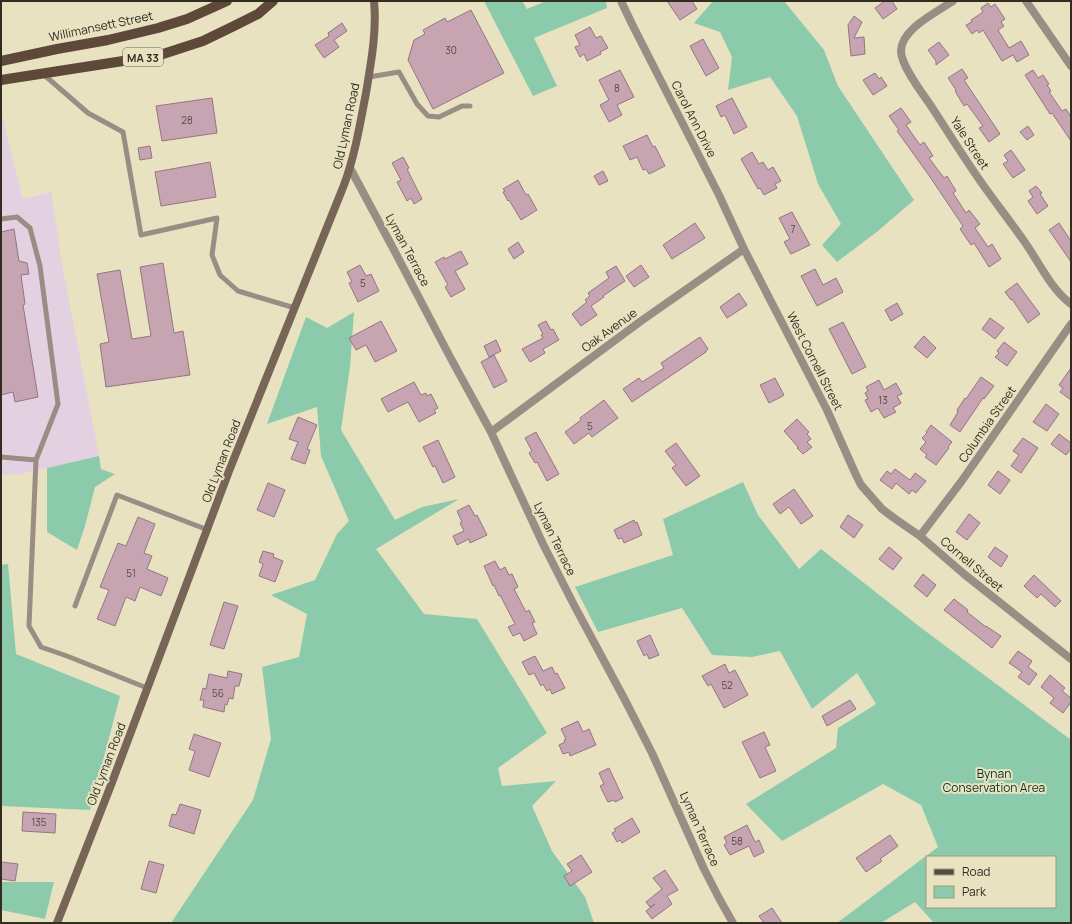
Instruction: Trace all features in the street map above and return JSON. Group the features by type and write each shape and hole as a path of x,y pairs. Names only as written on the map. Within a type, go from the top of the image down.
{"main road":[{"name":"Willimansett Street","path":"1,61 108,40 158,28 187,18 227,1"},
{"name":"MA 33","path":"1,80 170,52 203,41 236,25 258,14 273,1"},
{"name":"Old Lyman Road","path":"57,923 230,471 350,168 358,136 369,77 374,32 374,1"}],"street":[{"name":"Carol Ann Drive","path":"621,1 744,249"},
{"name":"Yale Street","path":"954,1 917,25 904,38 901,52 902,59 981,181 1025,242 1052,284 1065,300 1071,304"},
{"path":"1026,1 1071,66"},
{"name":"Lyman Terrace","path":"350,168 448,355 491,432 543,544 649,747 704,869 734,923"},
{"name":"Oak Avenue","path":"491,432 641,321 744,249"},
{"name":"West Cornell Street","path":"744,249 827,410 861,484"},
{"name":"Columbia Street","path":"920,536 961,482 1071,324"},
{"name":"Cornell Street","path":"861,484 882,509 920,536 964,574 1071,658"}],"lane":[{"path":"369,77 399,72 417,104 428,116 439,117 462,106 470,106"},
{"path":"43,74 88,113 123,132 141,235 217,218 212,254 220,275 238,291 295,308"},
{"path":"1,219 17,217 30,228 40,266 58,404 36,460 29,626 41,647 147,688"},
{"path":"1,457 36,460"},
{"path":"74,606 117,495 208,530"}],"shaded area":[{"path":"1,111 23,199 51,192 62,264 99,456 16,475 1,475"}],"green space":[{"path":"484,1 522,1 527,9 546,1 606,1 607,8 534,38 557,86 533,96"},
{"path":"713,1 784,1 824,50 838,86 914,200 878,231 837,262 822,245 841,224 818,184 797,116 770,77 728,90 732,57 720,32 694,23"},
{"path":"354,312 350,367 341,430 395,520 422,507 459,499 376,549 424,614 477,619 547,733 498,768 502,786 556,781 532,806 552,851 585,897 594,923 171,923 253,800 271,739 262,667 299,657 307,614 271,595 315,580 337,534 349,521 321,456 317,407 267,424 306,317 327,328"},
{"path":"99,456 101,469 115,474 95,487 77,550 47,532 47,468"},
{"name":"Bynan Conservation Area","path":"743,482 758,515 799,569 821,549 920,627 1071,740 1071,923 934,923 915,902 881,923 837,923 926,856 926,908 1056,908 1056,856 926,856 938,847 921,805 883,784 782,841 746,804 836,748 838,728 876,704 857,673 812,709 780,651 752,657 712,655 682,608 598,632 575,587 673,555 663,519"},
{"path":"8,564 16,654 120,696 90,810 1,806 1,565"},
{"path":"1,882 54,882 45,919 1,910"}],"building":[{"path":"667,1 692,1 697,9 680,20"},
{"path":"885,1 892,1 897,9 883,19 875,8"},
{"path":"988,3 991,7 995,4 1005,19 1001,22 1004,26 998,30 1009,48 1021,41 1029,55 1017,62 1013,55 1002,61 983,30 979,33 977,30 972,34 966,25 972,22 971,20 983,12 981,8"},
{"path":"471,10 504,73 433,109 408,60 414,40 425,34 423,30 445,18 447,22"},
{"path":"854,16 862,22 854,38 864,37 865,54 851,56 848,25"},
{"path":"342,23 347,31 334,40 339,47 324,58 315,45 329,36 328,33"},
{"path":"590,27 596,38 601,36 608,48 600,52 601,54 587,61 584,54 580,57 575,47 580,45 575,35"},
{"path":"703,39 719,68 706,76 690,46"},
{"path":"939,42 949,55 936,65 936,61 928,50"},
{"path":"962,69 968,78 964,80 1000,134 989,142 979,128 983,126 967,104 964,106 948,78"},
{"path":"620,70 634,97 617,105 622,115 609,122 600,105 609,100 599,80"},
{"path":"1033,70 1038,78 1043,75 1049,84 1047,85 1051,91 1049,92 1062,111 1066,109 1071,117 1071,141 1052,113 1050,114 1025,75"},
{"path":"875,73 879,79 881,77 887,86 873,95 863,80"},
{"path":"212,98 217,133 162,141 156,106"},
{"path":"732,98 747,127 734,134 725,115 721,117 716,106"},
{"path":"901,108 911,122 906,125 920,145 924,142 933,156 929,158 944,178 947,176 956,191 953,193 966,213 969,210 980,224 975,228 988,247 992,244 1001,259 989,267 974,243 971,245 960,229 963,226 897,131 899,130 889,116"},
{"path":"1028,126 1034,135 1027,140 1020,132"},
{"path":"647,135 653,147 655,146 665,166 649,174 646,169 643,170 637,157 630,160 623,146"},
{"path":"150,146 152,158 140,160 138,148"},
{"path":"1011,150 1025,170 1013,178 1003,164 1008,161 1004,155"},
{"path":"752,152 759,164 763,162 768,170 773,167 781,181 775,184 777,188 764,195 760,188 758,189 741,159"},
{"path":"403,157 409,168 407,169 422,199 414,204 411,198 407,201 397,182 401,180 392,163"},
{"path":"210,162 216,197 161,206 155,172"},
{"path":"603,171 608,181 599,185 594,176"},
{"path":"518,180 526,195 528,194 537,210 521,220 503,192 505,191 503,189"},
{"path":"1036,186 1042,193 1040,194 1048,206 1037,214 1028,201 1033,197 1029,191"},
{"path":"792,212 810,245 791,254 784,242 790,239 779,218"},
{"path":"695,223 705,238 672,259 663,245"},
{"path":"1059,223 1071,241 1071,262 1049,230"},
{"path":"14,229 19,261 27,263 29,274 21,275 25,304 23,305 38,397 15,402 13,392 1,395 1,232"},
{"path":"518,242 524,252 514,259 508,249"},
{"path":"461,251 468,264 455,271 465,289 451,297 445,287 448,285 435,262"},
{"path":"163,263 174,333 183,331 190,375 106,387 100,344 109,342 97,274 120,270 132,339 151,336 140,267"},
{"path":"360,265 366,276 371,274 379,291 358,302 349,283 352,282 347,272"},
{"path":"641,265 649,277 634,287 626,276"},
{"path":"616,266 625,281 591,306 597,315 581,326 572,314 587,302 585,300 590,296 588,293 609,278 606,272"},
{"path":"815,269 823,285 836,278 843,292 817,306 801,276"},
{"path":"1017,283 1040,314 1028,323 1012,299 1011,300 1005,292"},
{"path":"739,293 747,305 727,318 720,307"},
{"path":"897,303 903,314 891,321 885,310"},
{"path":"990,318 1004,328 995,339 982,329"},
{"path":"381,321 397,351 375,362 366,345 356,350 349,338"},
{"path":"546,321 551,330 553,329 559,340 543,349 545,353 530,362 522,349 543,338 541,335 543,334 538,325"},
{"path":"843,322 866,367 852,374 829,329"},
{"path":"924,336 936,348 927,358 914,347"},
{"path":"700,337 708,349 706,352 632,402 623,389 639,378 642,382 664,368 661,363"},
{"path":"496,340 501,351 489,357 484,346"},
{"path":"1004,342 1017,352 1007,366 995,357 999,353 997,351"},
{"path":"494,355 507,381 494,388 481,362"},
{"path":"1071,368 1071,400 1060,392 1063,388 1059,385"},
{"path":"981,377 994,386 984,399 983,398 960,432 950,425 958,412 957,410"},
{"path":"775,378 784,395 769,403 760,385"},
{"path":"879,380 884,390 896,383 902,394 897,396 901,403 893,408 896,412 884,418 878,408 871,412 865,400 868,399 865,393 868,391 866,387"},
{"path":"414,382 421,395 426,393 427,396 431,394 438,408 434,410 436,413 419,422 408,402 388,412 381,399"},
{"path":"604,400 618,418 592,437 589,433 574,444 565,432 581,420 580,418"},
{"path":"1046,404 1059,414 1047,431 1033,422"},
{"path":"298,417 317,425 307,449 310,450 305,464 291,459 298,442 289,439"},
{"path":"797,419 809,432 807,434 811,439 807,442 812,447 803,454 784,431"},
{"path":"931,425 952,442 936,465 925,457 927,455 920,449 926,442 922,438 927,433 926,432"},
{"path":"536,432 559,474 547,481 537,462 535,463 529,453 532,451 525,438"},
{"path":"1059,434 1071,443 1071,449 1066,455 1051,444"},
{"path":"1023,438 1038,448 1021,473 1011,466 1019,455 1013,451"},
{"path":"438,440 455,477 443,483 435,466 433,467 423,447"},
{"path":"676,443 700,476 686,486 672,468 676,465 665,451"},
{"path":"895,469 910,480 915,473 926,481 916,493 912,490 909,494 896,483 892,489 880,480 887,471 891,474"},
{"path":"998,471 1010,480 1000,494 988,485"},
{"path":"268,483 285,490 274,517 257,510"},
{"path":"794,489 813,516 801,524 789,507 780,514 773,504"},
{"path":"469,505 475,516 477,515 487,535 470,543 469,539 457,545 453,536 464,531 457,511"},
{"path":"969,514 980,523 967,540 956,532"},
{"path":"848,515 863,525 854,538 840,527"},
{"path":"138,517 155,524 144,553 152,556 147,569 168,578 161,596 140,587 135,601 126,597 115,626 97,619 109,590 100,587 118,543 126,546"},
{"path":"634,520 635,523 637,522 642,535 624,543 622,538 618,539 614,530"},
{"path":"889,547 902,558 893,570 879,559"},
{"path":"995,547 1008,556 1001,567 988,557"},
{"path":"263,551 274,554 273,557 283,561 275,582 259,576 263,564 259,562"},
{"path":"495,561 500,570 505,567 509,575 512,574 518,587 514,589 526,612 529,610 535,622 532,623 537,634 524,641 520,633 513,636 508,627 515,624 500,595 499,596 494,585 493,586 484,566"},
{"path":"923,574 936,585 927,597 914,586"},
{"path":"1034,575 1061,601 1055,607 1041,594 1037,598 1024,586"},
{"path":"954,599 968,610 967,612 986,627 1001,636 992,648 944,610"},
{"path":"224,602 238,606 224,649 210,645"},
{"path":"650,635 659,655 649,659 647,654 644,656 637,641"},
{"path":"1018,651 1032,661 1028,667 1037,674 1029,685 1018,677 1022,672 1009,663"},
{"path":"535,656 543,671 552,667 565,688 552,694 550,689 547,691 543,684 541,686 534,673 529,675 522,662"},
{"path":"725,664 729,673 735,670 748,695 724,708 711,684 708,686 702,676"},
{"path":"228,671 242,674 239,686 235,686 233,699 229,698 227,705 225,704 224,712 203,707 204,700 200,700 203,688 206,689 209,674 227,678"},
{"path":"1050,675 1065,688 1062,691 1071,698 1071,702 1063,713 1050,703 1054,698 1041,687"},
{"path":"850,700 856,709 827,726 822,716"},
{"path":"578,721 583,732 589,729 596,745 570,756 569,752 563,754 559,745 565,742 564,740 566,739 561,729"},
{"path":"764,732 770,745 765,747 776,771 760,778 742,742"},
{"path":"194,734 221,743 209,777 189,770 195,751 189,749"},
{"path":"609,768 623,798 615,802 614,800 608,802 600,786 604,784 599,773"},
{"path":"180,804 201,810 194,834 169,826 172,814 176,815"},
{"path":"23,812 56,814 55,833 22,831"},
{"path":"632,818 640,832 622,843 620,840 617,842 612,833 616,831 614,829"},
{"path":"747,825 755,842 759,840 764,852 754,857 749,846 730,855 724,845 727,843 724,837"},
{"path":"890,835 898,846 880,859 882,861 866,872 856,858"},
{"path":"581,855 592,872 570,886 564,876 572,871 567,864"},
{"path":"149,861 164,865 156,893 141,889"},
{"path":"1,862 18,864 15,881 1,879"},
{"path":"665,870 678,890 667,896 672,904 652,919 646,911 655,904 650,907 646,902 662,889 653,878"},
{"path":"772,908 782,923 764,923 759,916"}]}
